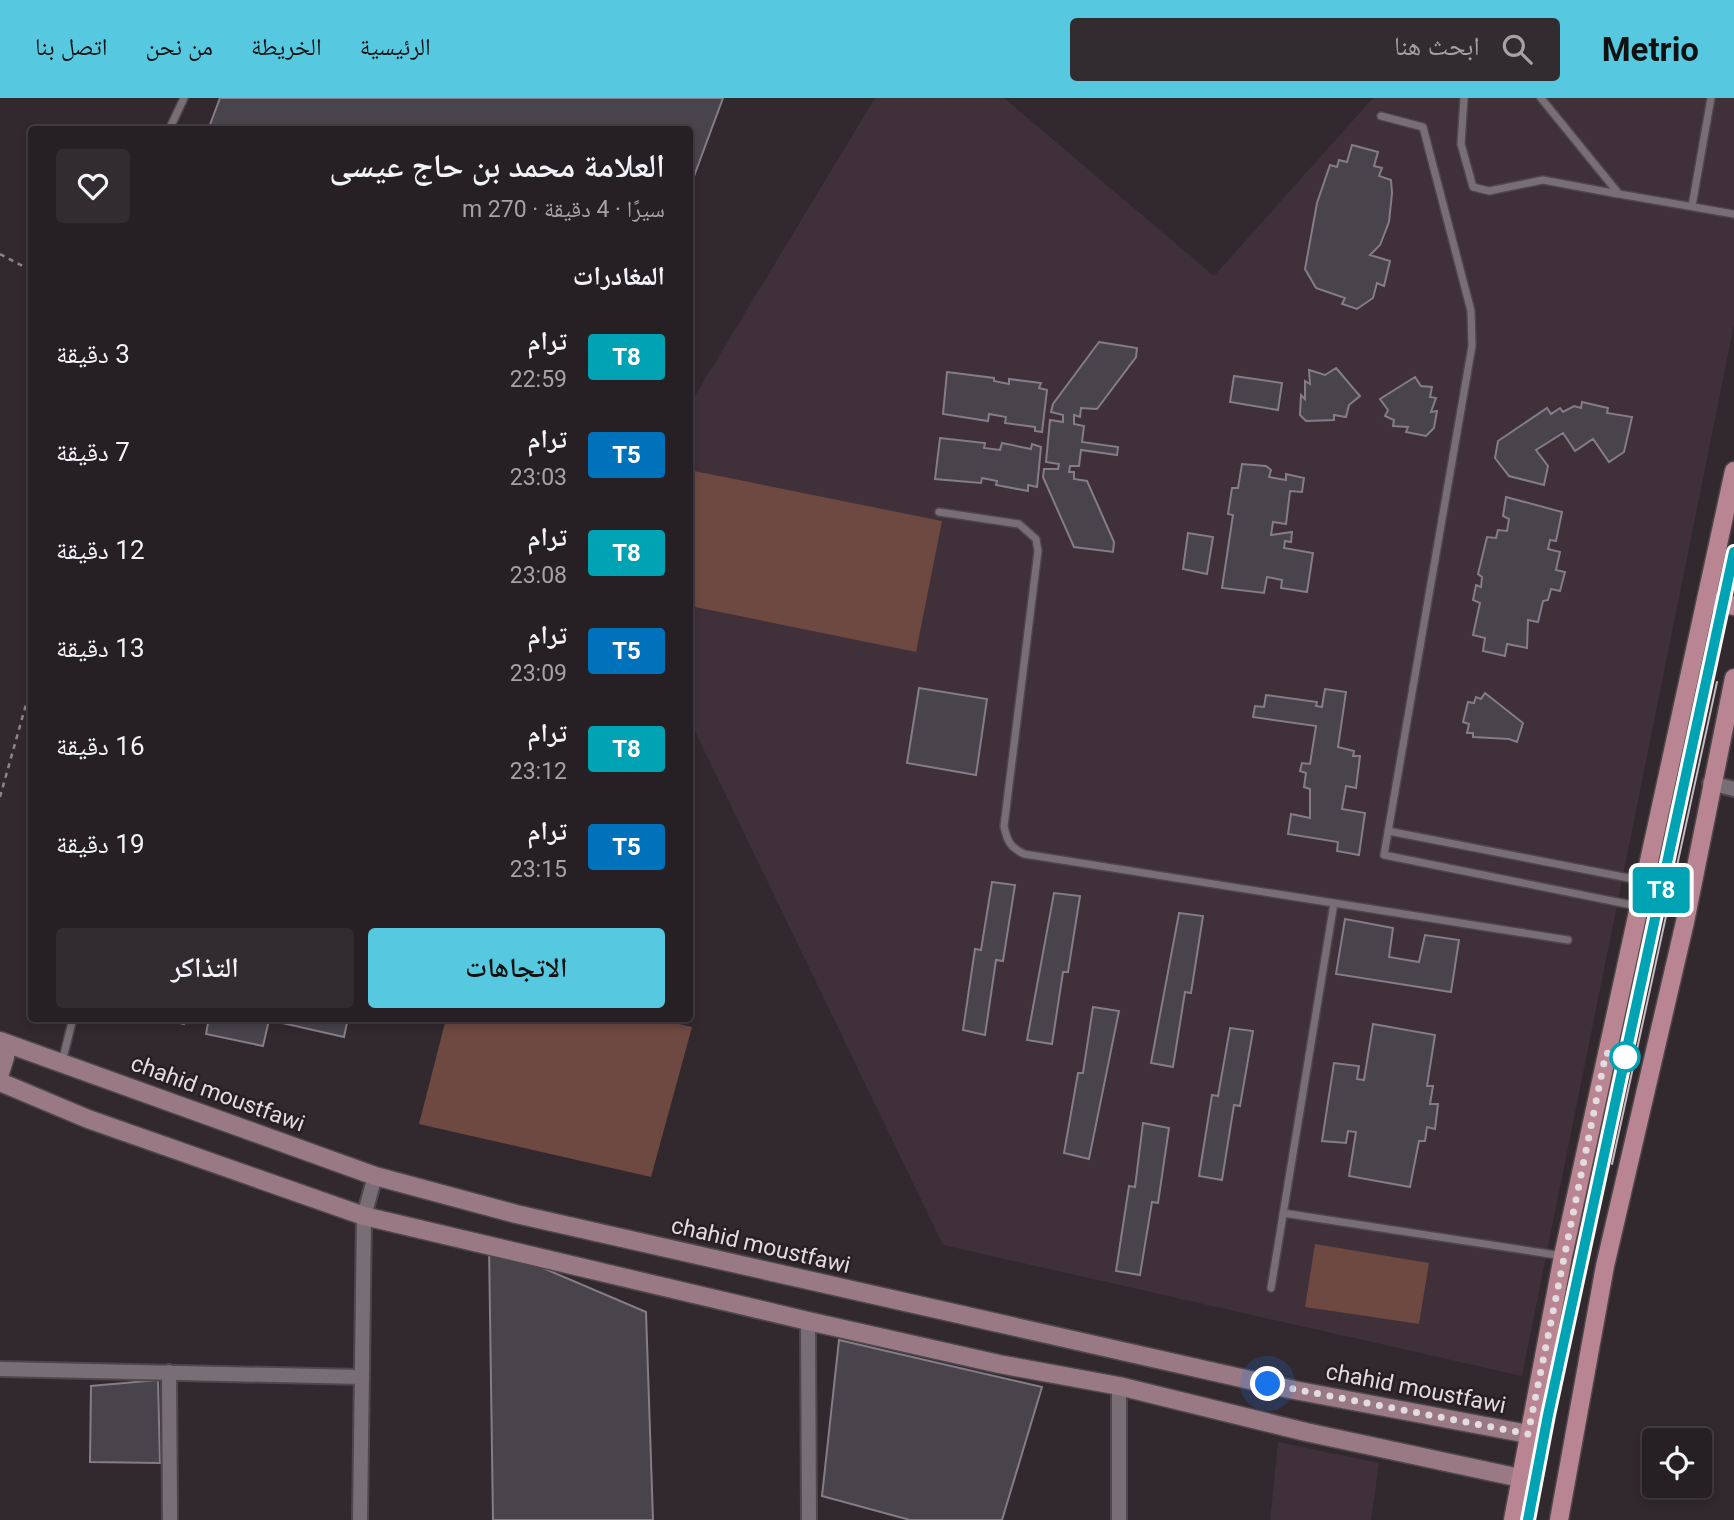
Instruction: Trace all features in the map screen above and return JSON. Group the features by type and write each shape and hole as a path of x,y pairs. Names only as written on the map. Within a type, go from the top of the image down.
{"main road":[{"path":"1513,1520 1563,1256 1734,471"},
{"path":"1706,599 1734,606"},
{"path":"1559,1520 1605,1266 1685,922 1710,783 1734,678"},
{"path":"0,1041 5,1057 0,1073"},
{"name":"chahid moustfawi","path":"0,1041 375,1176 516,1214 1294,1390 1528,1434"},
{"path":"0,1082 88,1119 364,1216 808,1321 999,1364 1119,1385 1306,1432 1520,1478"}],"street":[{"path":"1710,783 1734,789"},
{"path":"360,1520 364,1216 375,1176"},
{"path":"808,1321 809,1520"},
{"path":"0,1369 362,1377"},
{"path":"169,1372 170,1520"},
{"path":"1119,1385 1119,1520"}],"lane":[{"path":"171,126 184,98"},
{"path":"1464,98 1461,144 1473,187 1489,191 1543,180 1734,214"},
{"path":"1541,98 1619,194"},
{"path":"1692,206 1711,98"},
{"path":"1381,116 1423,127 1473,327 1452,471 1384,855 1638,906"},
{"path":"939,512 1019,524 1036,539 1038,551 1004,826 1007,840 1013,849 1024,853 1567,940"},
{"path":"1388,831 1644,881"},
{"path":"1271,1288 1334,903"},
{"path":"62,1063 73,1022"},
{"path":"1283,1213 1563,1256"}],"path":[{"path":"0,254 28,269"},
{"path":"0,797 28,697"}],"shaded area":[{"path":"875,98 1004,98 1214,276 1373,98 1734,98 1734,325 1522,1376 943,1245 693,727 693,399"},
{"path":"694,471 942,521 916,652 693,607"},
{"path":"445,1022 670,1022 692,1027 651,1177 419,1124"},
{"path":"1315,1244 1429,1263 1419,1324 1305,1307"},
{"path":"1278,1442 1379,1463 1371,1520 1270,1520"}],"building":[{"path":"220,98 723,98 693,179 693,126 210,126"},
{"path":"1352,145 1378,152 1374,166 1382,168 1379,176 1391,180 1392,193 1389,222 1380,245 1370,255 1390,261 1384,286 1377,283 1373,298 1357,309 1342,304 1345,298 1316,288 1305,269 1317,203 1330,165 1337,167 1339,160 1347,162"},
{"path":"1099,342 1137,348 1136,357 1097,409 1081,408 1080,417 1074,415 1074,424 1084,426 1082,442 1118,447 1117,455 1081,450 1079,466 1070,466 1069,472 1074,472 1074,479 1087,481 1114,542 1113,552 1074,547 1043,477 1044,469 1058,469 1059,464 1046,462 1050,420 1063,422 1063,415 1051,412 1053,404"},
{"path":"1336,368 1360,396 1349,405 1346,417 1334,415 1334,420 1306,421 1300,415 1301,395 1305,399 1305,381 1310,384 1309,370 1325,375"},
{"path":"947,372 994,378 994,381 1009,384 1009,379 1041,383 1039,388 1047,390 1042,432 1035,431 1035,427 1005,423 1006,417 989,414 988,421 943,414"},
{"path":"1234,376 1282,383 1278,410 1230,402"},
{"path":"1415,377 1421,386 1432,387 1430,397 1436,398 1431,412 1437,411 1434,428 1426,436 1406,432 1408,427 1393,426 1394,420 1385,416 1388,410 1380,399"},
{"path":"1582,402 1608,408 1607,413 1632,417 1624,452 1609,462 1593,439 1575,451 1563,433 1536,450 1548,466 1544,485 1509,476 1495,458 1498,441 1547,408 1551,414 1560,408 1563,412 1574,406 1581,408"},
{"path":"940,438 985,443 984,448 1000,450 1002,443 1031,449 1032,444 1041,447 1037,487 1028,485 1028,491 996,485 997,481 982,478 981,483 935,479"},
{"path":"1242,464 1266,466 1271,470 1269,477 1286,480 1286,474 1304,478 1302,492 1290,491 1286,524 1273,522 1271,535 1292,532 1291,542 1285,541 1284,548 1313,553 1307,592 1281,588 1282,580 1267,577 1264,593 1222,588 1233,515 1228,514 1232,488 1238,488"},
{"path":"1506,497 1562,512 1556,541 1550,540 1548,549 1560,552 1556,570 1565,572 1560,591 1551,589 1548,600 1543,601 1538,622 1528,620 1527,648 1507,644 1505,656 1483,651 1485,638 1473,635 1480,603 1473,600 1476,585 1481,587 1482,577 1478,574 1487,537 1496,538 1498,530 1507,531 1509,519 1503,516"},
{"path":"1188,533 1213,537 1207,574 1183,569"},
{"path":"919,688 987,699 976,775 907,763"},
{"path":"1325,689 1346,692 1338,747 1354,751 1353,756 1360,756 1356,788 1346,786 1342,809 1365,813 1359,855 1337,851 1338,842 1288,834 1291,814 1310,818 1310,789 1304,787 1306,773 1300,771 1302,763 1310,764 1316,726 1253,717 1255,706 1264,707 1266,695 1317,702 1316,706 1322,707"},
{"path":"1485,693 1523,723 1517,742 1473,737 1473,733 1467,733 1469,724 1463,722 1468,702 1474,703 1476,697 1481,699"},
{"path":"992,882 1015,885 1003,961 996,960 985,1035 963,1030 975,949 981,950"},
{"path":"1054,893 1080,896 1068,972 1063,972 1052,1044 1027,1040"},
{"path":"1179,913 1203,916 1191,993 1185,992 1173,1067 1151,1063"},
{"path":"1345,919 1393,928 1389,957 1419,962 1425,935 1459,940 1451,992 1336,974"},
{"path":"1093,1007 1119,1011 1089,1159 1064,1153 1078,1073 1083,1073"},
{"path":"208,1022 269,1022 263,1046 206,1034"},
{"path":"278,1022 347,1022 344,1037"},
{"path":"1373,1024 1435,1035 1427,1086 1433,1086 1430,1104 1438,1104 1435,1129 1427,1127 1425,1141 1419,1141 1410,1187 1349,1176 1356,1132 1348,1131 1346,1143 1322,1141 1334,1063 1359,1066 1357,1079 1364,1080"},
{"path":"1230,1028 1253,1031 1240,1106 1234,1105 1222,1180 1199,1176 1212,1095 1218,1096"},
{"path":"1143,1123 1169,1128 1158,1203 1152,1202 1140,1275 1116,1271 1129,1186 1135,1187"},
{"path":"489,1245 646,1312 653,1520 493,1520"},
{"path":"839,1340 1042,1387 1002,1520 910,1520 822,1496"},
{"path":"158,1380 160,1463 90,1462 91,1386"}],"tram line":[{"path":"1528,1520 1542,1441 1734,551"},
{"name":"T8","path":"1528,1520 1542,1441 1734,552"},
{"path":"1612,1164 1717,682"}],"route":[{"path":"1268,1384 1528,1434 1606,1053 1625,1057"}]}
